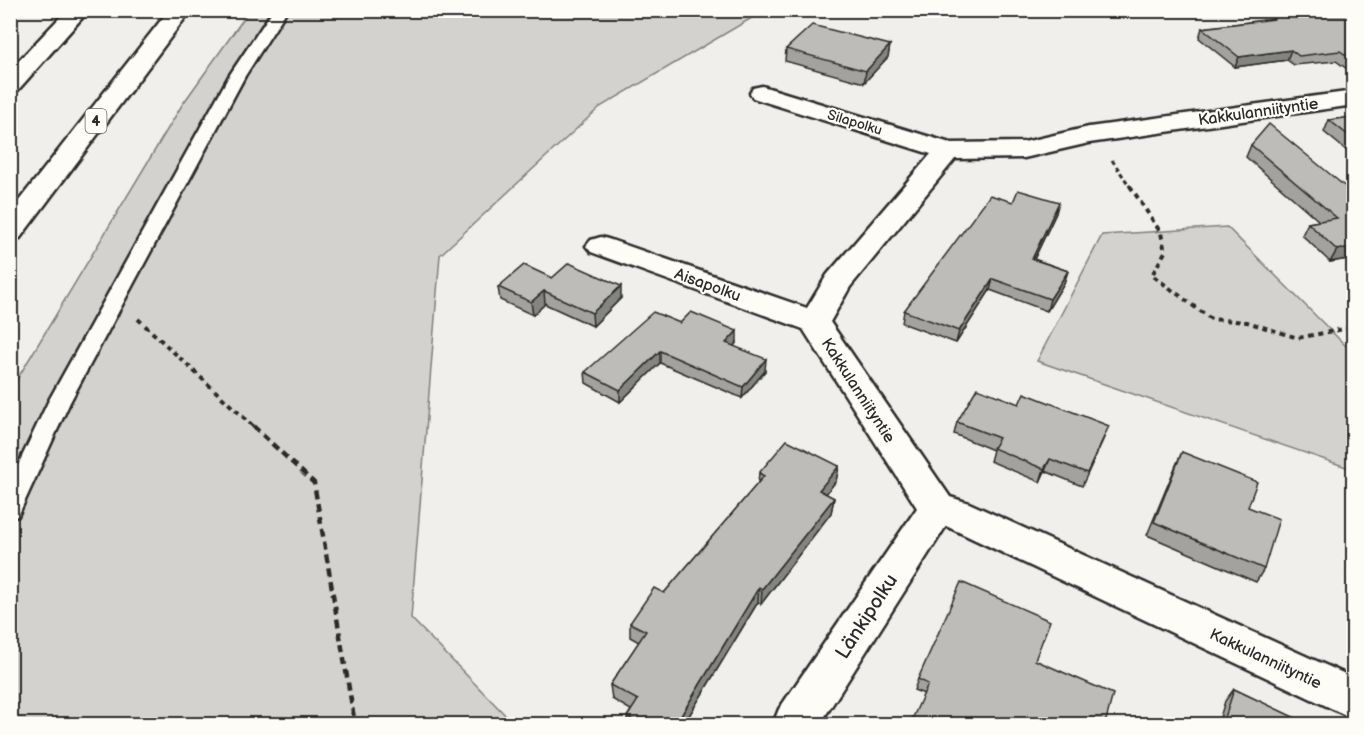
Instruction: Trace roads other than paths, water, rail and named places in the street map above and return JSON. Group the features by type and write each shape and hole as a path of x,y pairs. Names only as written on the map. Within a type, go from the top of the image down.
{"main road":[{"path":"10,85 79,10"},
{"name":"4","path":"10,232 181,10"},
{"name":"Silapolku","path":"762,93 948,151"},
{"name":"Kakkulanniityntie","path":"1353,98 1089,135 1024,150 948,151 838,282 814,322 937,508 956,514 1353,699"},
{"name":"Aisapolku","path":"601,246 814,322"},
{"name":"Länkipolku","path":"795,724 937,508"}],"lane":[{"path":"10,509 59,402 237,76 280,10"}]}
